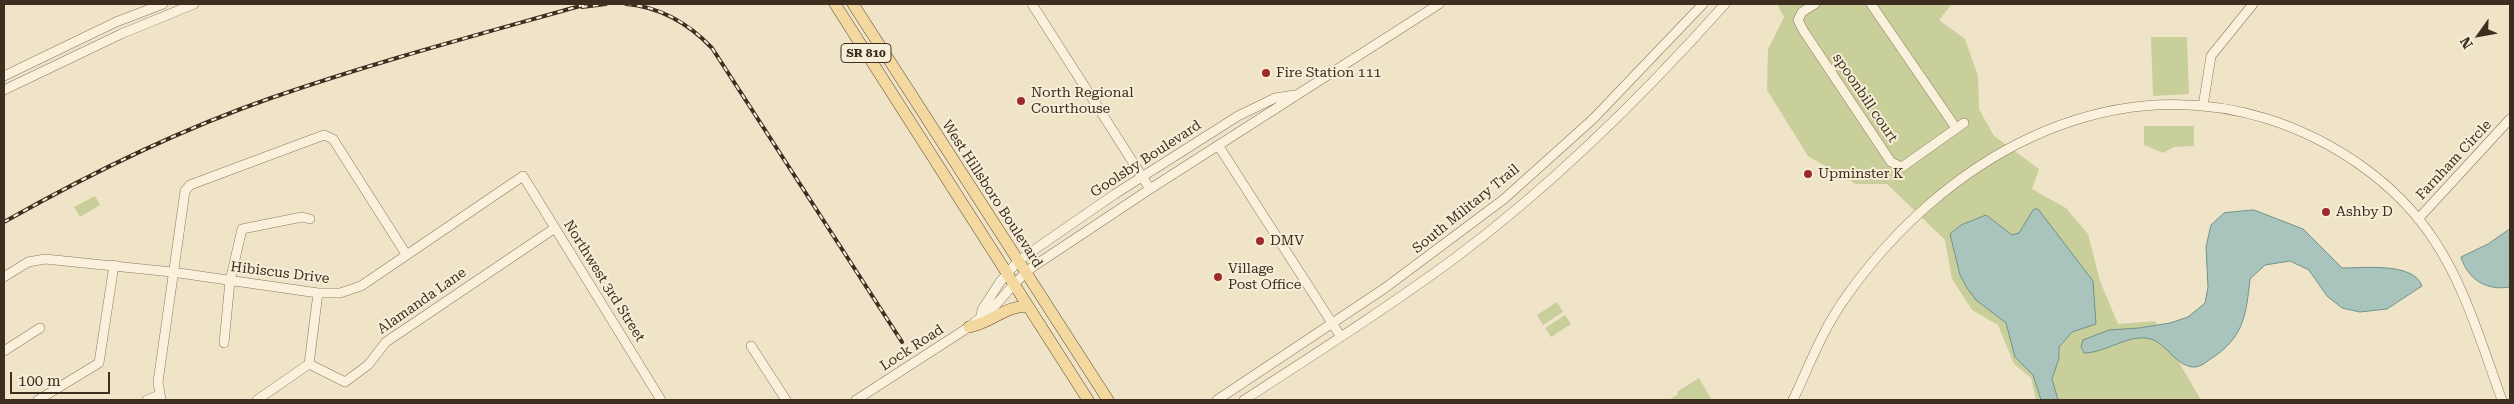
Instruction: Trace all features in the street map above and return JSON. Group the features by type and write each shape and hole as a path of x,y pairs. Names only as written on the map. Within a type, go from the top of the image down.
{"main road":[{"name":"West Hillsboro Boulevard","path":"835,4 1088,400"},
{"name":"West Hillsboro Boulevard","path":"853,4 1108,400"},
{"path":"842,14 856,17 869,29"},
{"path":"918,134 943,145"},
{"path":"969,327 980,325 1008,309 1028,306"}],"street":[{"path":"4,76 116,22 163,4"},
{"path":"4,90 121,34 194,4"},
{"path":"1032,4 1150,188"},
{"name":"Goolsby Boulevard","path":"1025,272 1150,188 1439,4"},
{"name":"South Military Trail","path":"1217,400 1332,324 1446,244 1504,199 1593,119 1704,4"},
{"path":"1244,400 1456,257 1514,210 1604,130 1725,4"},
{"name":"spoonbill court","path":"1815,4 1802,12 1798,20 1891,162 1902,167 1964,123"},
{"path":"1871,4 1956,128"},
{"path":"2203,106 2211,56 2253,4"},
{"path":"116,22 121,34"},
{"name":"Goolsby Boulevard","path":"1007,273 1018,262 1142,176 1238,116 1275,98 1296,95"},
{"path":"1793,400 1814,350 1853,288 1895,236 1967,174 2033,135 2084,116 2140,105 2203,106 2250,114 2318,138 2348,157 2382,183 2418,219 2434,239 2466,300 2502,400"},
{"name":"Farnham Circle","path":"2418,219 2510,119"},
{"path":"147,400 160,398 158,382 172,272 185,191 190,184 324,135 333,139 406,254"},
{"path":"1218,145 1340,337"},
{"name":"Northwest 3rd Street","path":"523,176 661,400"},
{"name":"Hibiscus Drive","path":"4,277 28,262 45,259 172,272 318,294 340,293 361,286 523,176"},
{"path":"224,343 230,281 242,229 302,217 310,219"},
{"name":"Alamanda Lane","path":"309,364 345,382 368,365 386,342 555,228"},
{"path":"38,400 99,363 114,265"},
{"path":"1014,284 1025,272"},
{"name":"Lock Road","path":"981,317 982,310 1007,273"},
{"name":"Lock Road","path":"856,400 969,327 981,317 987,315 1014,284"},
{"path":"257,400 309,364 318,294"},
{"path":"4,350 40,328"},
{"path":"752,346 786,400"}],"green space":[{"path":"1777,4 1952,4 1939,20 1965,39 1978,76 1979,109 1994,136 2039,169 2032,189 2066,208 2088,234 2100,281 2118,324 2155,321 2201,400 2036,400 2031,378 2014,364 1998,325 1972,310 1952,279 1945,240 1887,184 1856,184 1808,156 1767,90 1768,49 1784,17"},
{"path":"2151,37 2187,37 2189,94 2153,96"},
{"path":"2144,126 2194,126 2194,146 2174,147 2163,153 2144,145"},
{"path":"95,196 100,205 80,217 74,207"},
{"path":"1557,302 1563,312 1543,325 1537,315"},
{"path":"1565,315 1571,324 1551,337 1545,328"},
{"path":"1699,378 1712,400 1669,400 1678,394 1677,392"}],"water":[{"path":"2038,209 2093,281 2096,324 2072,332 2059,347 2059,358 2052,379 2058,400 2041,400 2033,375 2015,357 2006,323 1976,300 1967,288 1960,275 1950,234 1961,225 1986,215 2012,235 2019,233 2033,210"},
{"path":"2254,210 2303,229 2342,268 2374,267 2399,270 2417,278 2422,286 2387,309 2360,312 2342,308 2327,296 2309,270 2290,261 2265,265 2250,279 2247,305 2241,326 2236,335 2220,352 2202,365 2194,367 2183,364 2156,341 2143,338 2084,353 2081,347 2083,340 2109,330 2170,323 2188,317 2205,303 2208,287 2206,247 2211,225 2224,213"},
{"path":"2510,229 2510,287 2502,288 2486,285 2468,272 2461,257 2488,244"}],"railway":[{"path":"4,222 135,154 202,124 271,98 389,60 587,4"},
{"path":"582,7 606,4"},
{"path":"626,4 651,9 673,18 693,31 712,48 902,342"}],"place":[{"name":"Fire Station 111","path":"1266,73"},
{"name":"North Regional Courthouse","path":"1021,101"},
{"name":"Upminster K","path":"1808,174"},
{"name":"Ashby D","path":"2326,212"},
{"name":"DMV","path":"1260,241"},
{"name":"Village Post Office","path":"1218,277"}]}
